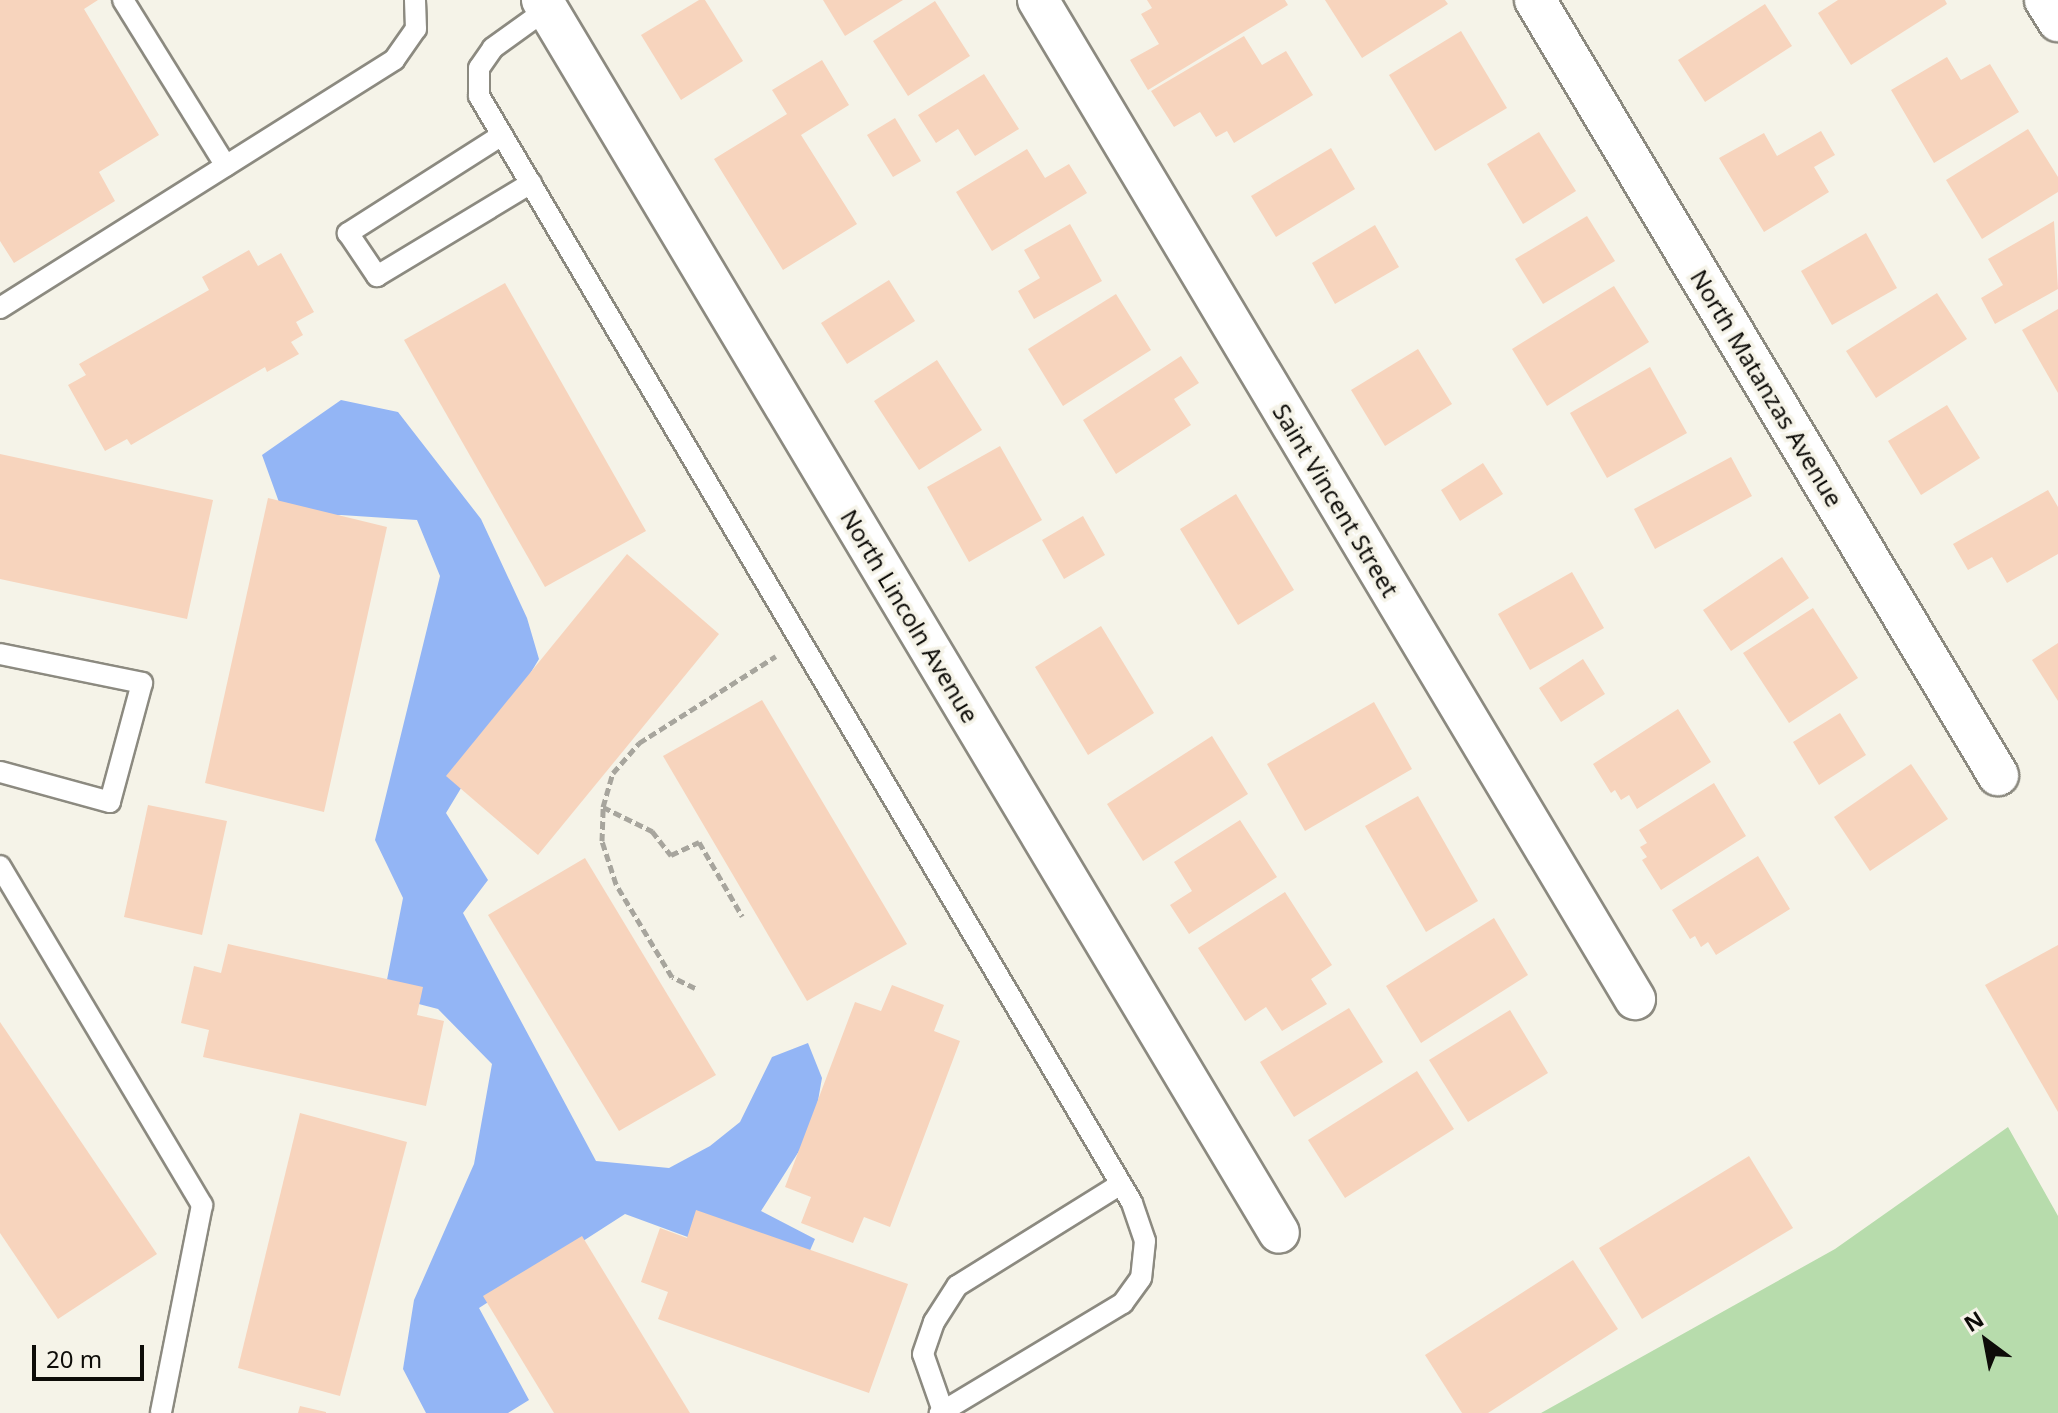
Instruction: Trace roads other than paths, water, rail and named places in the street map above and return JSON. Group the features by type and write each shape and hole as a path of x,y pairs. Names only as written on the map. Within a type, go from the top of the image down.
{"street":[{"name":"Saint Vincent Street","path":"1038,0 1635,999"},
{"name":"North Matanzas Avenue","path":"1535,0 1998,775"},
{"path":"2045,0 2058,21"},
{"name":"North Lincoln Avenue","path":"544,5 1279,1233"}],"lane":[{"path":"123,0 226,166"},
{"path":"0,308 394,60 416,29 415,0"},
{"path":"544,5 493,48 479,68 479,96 1121,1184 1145,1241 1141,1278 1123,1303 941,1412 923,1354 934,1322 957,1286 1121,1184"},
{"path":"502,135 348,233 377,276 531,183"},
{"path":"0,654 142,683 110,802 0,772"},
{"path":"0,866 202,1205 161,1413"}],"water":[{"path":"341,400 398,412 481,519 527,618 539,659 446,813 488,880 463,913 596,1161 669,1168 710,1146 740,1122 772,1057 808,1043 822,1078 813,1129 761,1211 815,1239 804,1264 745,1258 625,1214 479,1308 529,1400 508,1413 426,1413 403,1369 414,1300 474,1164 492,1064 438,1009 384,995 403,898 375,840 440,576 417,520 341,515 298,520 280,505 262,455"}]}
